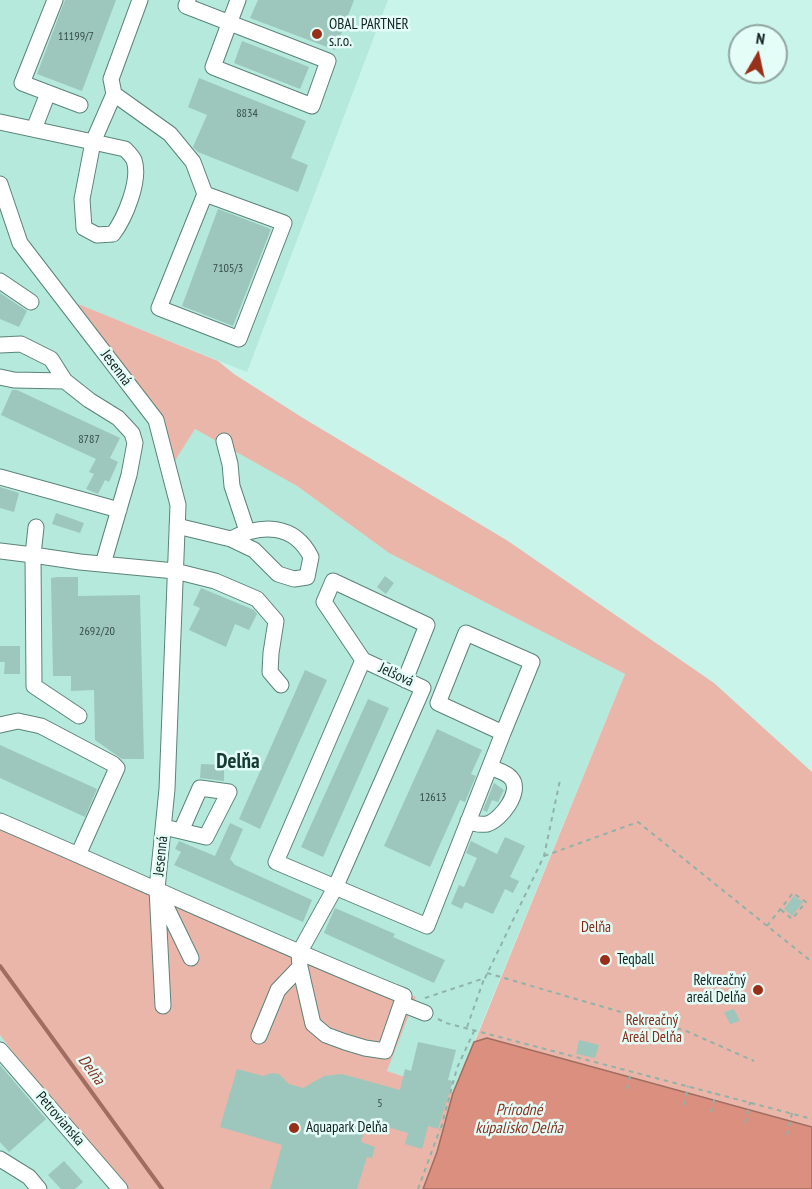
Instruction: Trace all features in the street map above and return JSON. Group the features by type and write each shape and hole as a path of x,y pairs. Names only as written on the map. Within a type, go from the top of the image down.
{"street":[{"path":"55,0 22,83 80,105"},
{"path":"0,122 34,129 93,142 125,149 133,159 136,172 122,223 113,234 97,235 84,228 82,199 93,142 114,94 111,80 140,0"},
{"path":"188,0 186,6 229,23 328,61 312,106 213,67 229,23 238,0"},
{"path":"34,129 48,93"},
{"path":"114,94 170,134 193,162 205,194 159,308 239,339 284,223 205,194"},
{"name":"Jesenná","path":"0,184 20,243 156,420 178,505 167,789 158,889"},
{"path":"0,281 31,302"},
{"path":"0,345 21,344 51,359 65,381 89,400 118,418 132,433 135,442 132,458 103,564"},
{"path":"0,377 14,380 65,381"},
{"path":"224,441 231,464 232,486 248,531"},
{"path":"0,477 119,510"},
{"path":"177,526 231,539 254,550 278,574 294,579 307,577 311,557 297,537 281,530 248,531 231,539"},
{"path":"36,527 33,555 34,686 79,716"},
{"path":"0,551 175,571 215,581 256,599 276,621 270,672 282,685"},
{"path":"363,660 324,602 333,581 427,625 405,680"},
{"name":"Jelšová","path":"259,1036 278,990 299,960 335,888 423,688 363,660 276,862 335,888 427,926 532,662 466,633 438,703 503,733"},
{"path":"0,725 18,721 41,726 117,768 78,855"},
{"path":"468,821 481,824 494,820 506,809 513,793 513,782 509,776 490,767"},
{"path":"0,821 158,889 299,960 405,996 385,1051 365,1048 326,1035 313,1024 299,960"},
{"path":"164,827 181,831"},
{"path":"158,889 191,958"},
{"path":"158,889 163,1006"},
{"path":"402,1004 424,1006"},
{"name":"Petrovianska","path":"0,1050 120,1189"},
{"path":"0,1159 29,1177 39,1189"}],"path":[{"path":"467,1027 484,978 544,856 560,780"},
{"path":"544,856 638,822 812,962"},
{"path":"767,926 780,909 793,893 806,902 792,919 780,909"},
{"path":"487,973 686,1031 754,1061"},
{"path":"484,978 424,1006 446,1023 812,1119"},
{"path":"418,1189 441,1129 457,1068 475,1029"},
{"path":"627,1089 631,1071"},
{"path":"684,1105 688,1086"},
{"path":"711,1112 716,1093"},
{"path":"745,1123 750,1102"},
{"path":"787,1135 792,1113"}],"shaded area":[{"path":"0,0 388,0 247,372 79,305 155,411 171,466 195,429 297,486 389,553 625,674 453,1093 387,1071 415,997 299,953 0,825"},
{"path":"0,1035 116,1189 0,1189"}],"green space":[{"name":"Rekreačný Areál Delňa","path":"78,304 218,361 234,374 303,418 508,541 714,683 812,772 812,1189 116,1189 0,1035 0,825 299,953 416,997 387,1071 454,1093 625,674 389,553 297,486 195,429 171,467 155,411"}],"water":[{"name":"Prírodné kúpalisko Delňa","path":"487,1038 812,1127 812,1189 423,1189 437,1152 453,1093 474,1042"}],"building":[{"path":"65,0 116,0 82,91 37,74"},
{"name":"OBAL PARTNER s.r.o.","path":"258,0 354,0 335,50 250,18"},
{"path":"242,41 309,67 300,89 234,63"},
{"path":"199,78 306,121 291,158 308,165 298,192 198,152 193,147 207,115 188,107"},
{"path":"218,209 271,229 233,326 182,306"},
{"path":"0,293 27,311 19,327 0,319"},
{"path":"12,390 17,390 120,438 110,458 118,462 109,482 105,480 98,494 86,489 94,474 89,472 96,459 1,415"},
{"path":"0,487 19,493 14,512 0,508"},
{"path":"56,513 84,523 80,533 52,524"},
{"path":"385,576 394,583 386,594 377,587"},
{"path":"78,577 78,596 140,595 144,759 122,759 95,740 94,690 71,691 71,676 53,676 51,578"},
{"path":"201,588 254,610 257,614 249,630 235,624 226,647 189,630 200,608 193,605"},
{"path":"0,646 20,646 20,674 4,674 5,662 0,662"},
{"path":"305,670 327,680 260,829 239,819"},
{"path":"368,699 389,708 323,857 301,847"},
{"path":"437,729 482,750 471,774 476,776 465,802 460,800 430,867 384,846"},
{"path":"0,745 97,789 85,817 0,778"},
{"path":"201,764 224,765 224,781 200,778"},
{"path":"494,783 504,790 498,802 492,800 487,812 483,810"},
{"path":"230,823 243,829 230,859 235,865 312,900 303,922 174,865 181,852 175,849 179,841 215,856"},
{"path":"505,837 525,846 510,877 519,881 513,893 505,889 493,914 465,902 462,909 451,904 459,885 464,887 477,858 466,853 471,841 497,854"},
{"path":"794,896 803,902 792,916 784,909"},
{"path":"335,908 395,934 393,937 445,960 434,983 324,933"},
{"path":"734,1009 740,1021 730,1024 724,1012"},
{"path":"579,1040 599,1045 595,1058 576,1054"},
{"name":"Aquapark Delňa","path":"418,1042 456,1050 448,1080 453,1081 438,1129 428,1126 422,1149 405,1144 408,1133 367,1121 361,1142 375,1147 372,1158 367,1157 357,1189 270,1189 282,1145 220,1127 237,1069 263,1076 272,1073 279,1074 289,1084 303,1088 324,1076 342,1074 400,1090 405,1069 411,1071"},
{"path":"0,1065 46,1119 9,1152 0,1142"},
{"path":"64,1161 83,1182 75,1189 61,1189 48,1175"}],"waterway":[{"name":"Delňa","path":"0,966 162,1189"}],"place":[{"name":"OBAL PARTNER s.r.o.","path":"317,34"},
{"name":"Teqball","path":"605,960"},
{"name":"Rekreačný areál Delňa","path":"758,990"},
{"name":"Aquapark Delňa","path":"294,1128"}],"district":[{"name":"Delňa","path":"238,762"}]}
